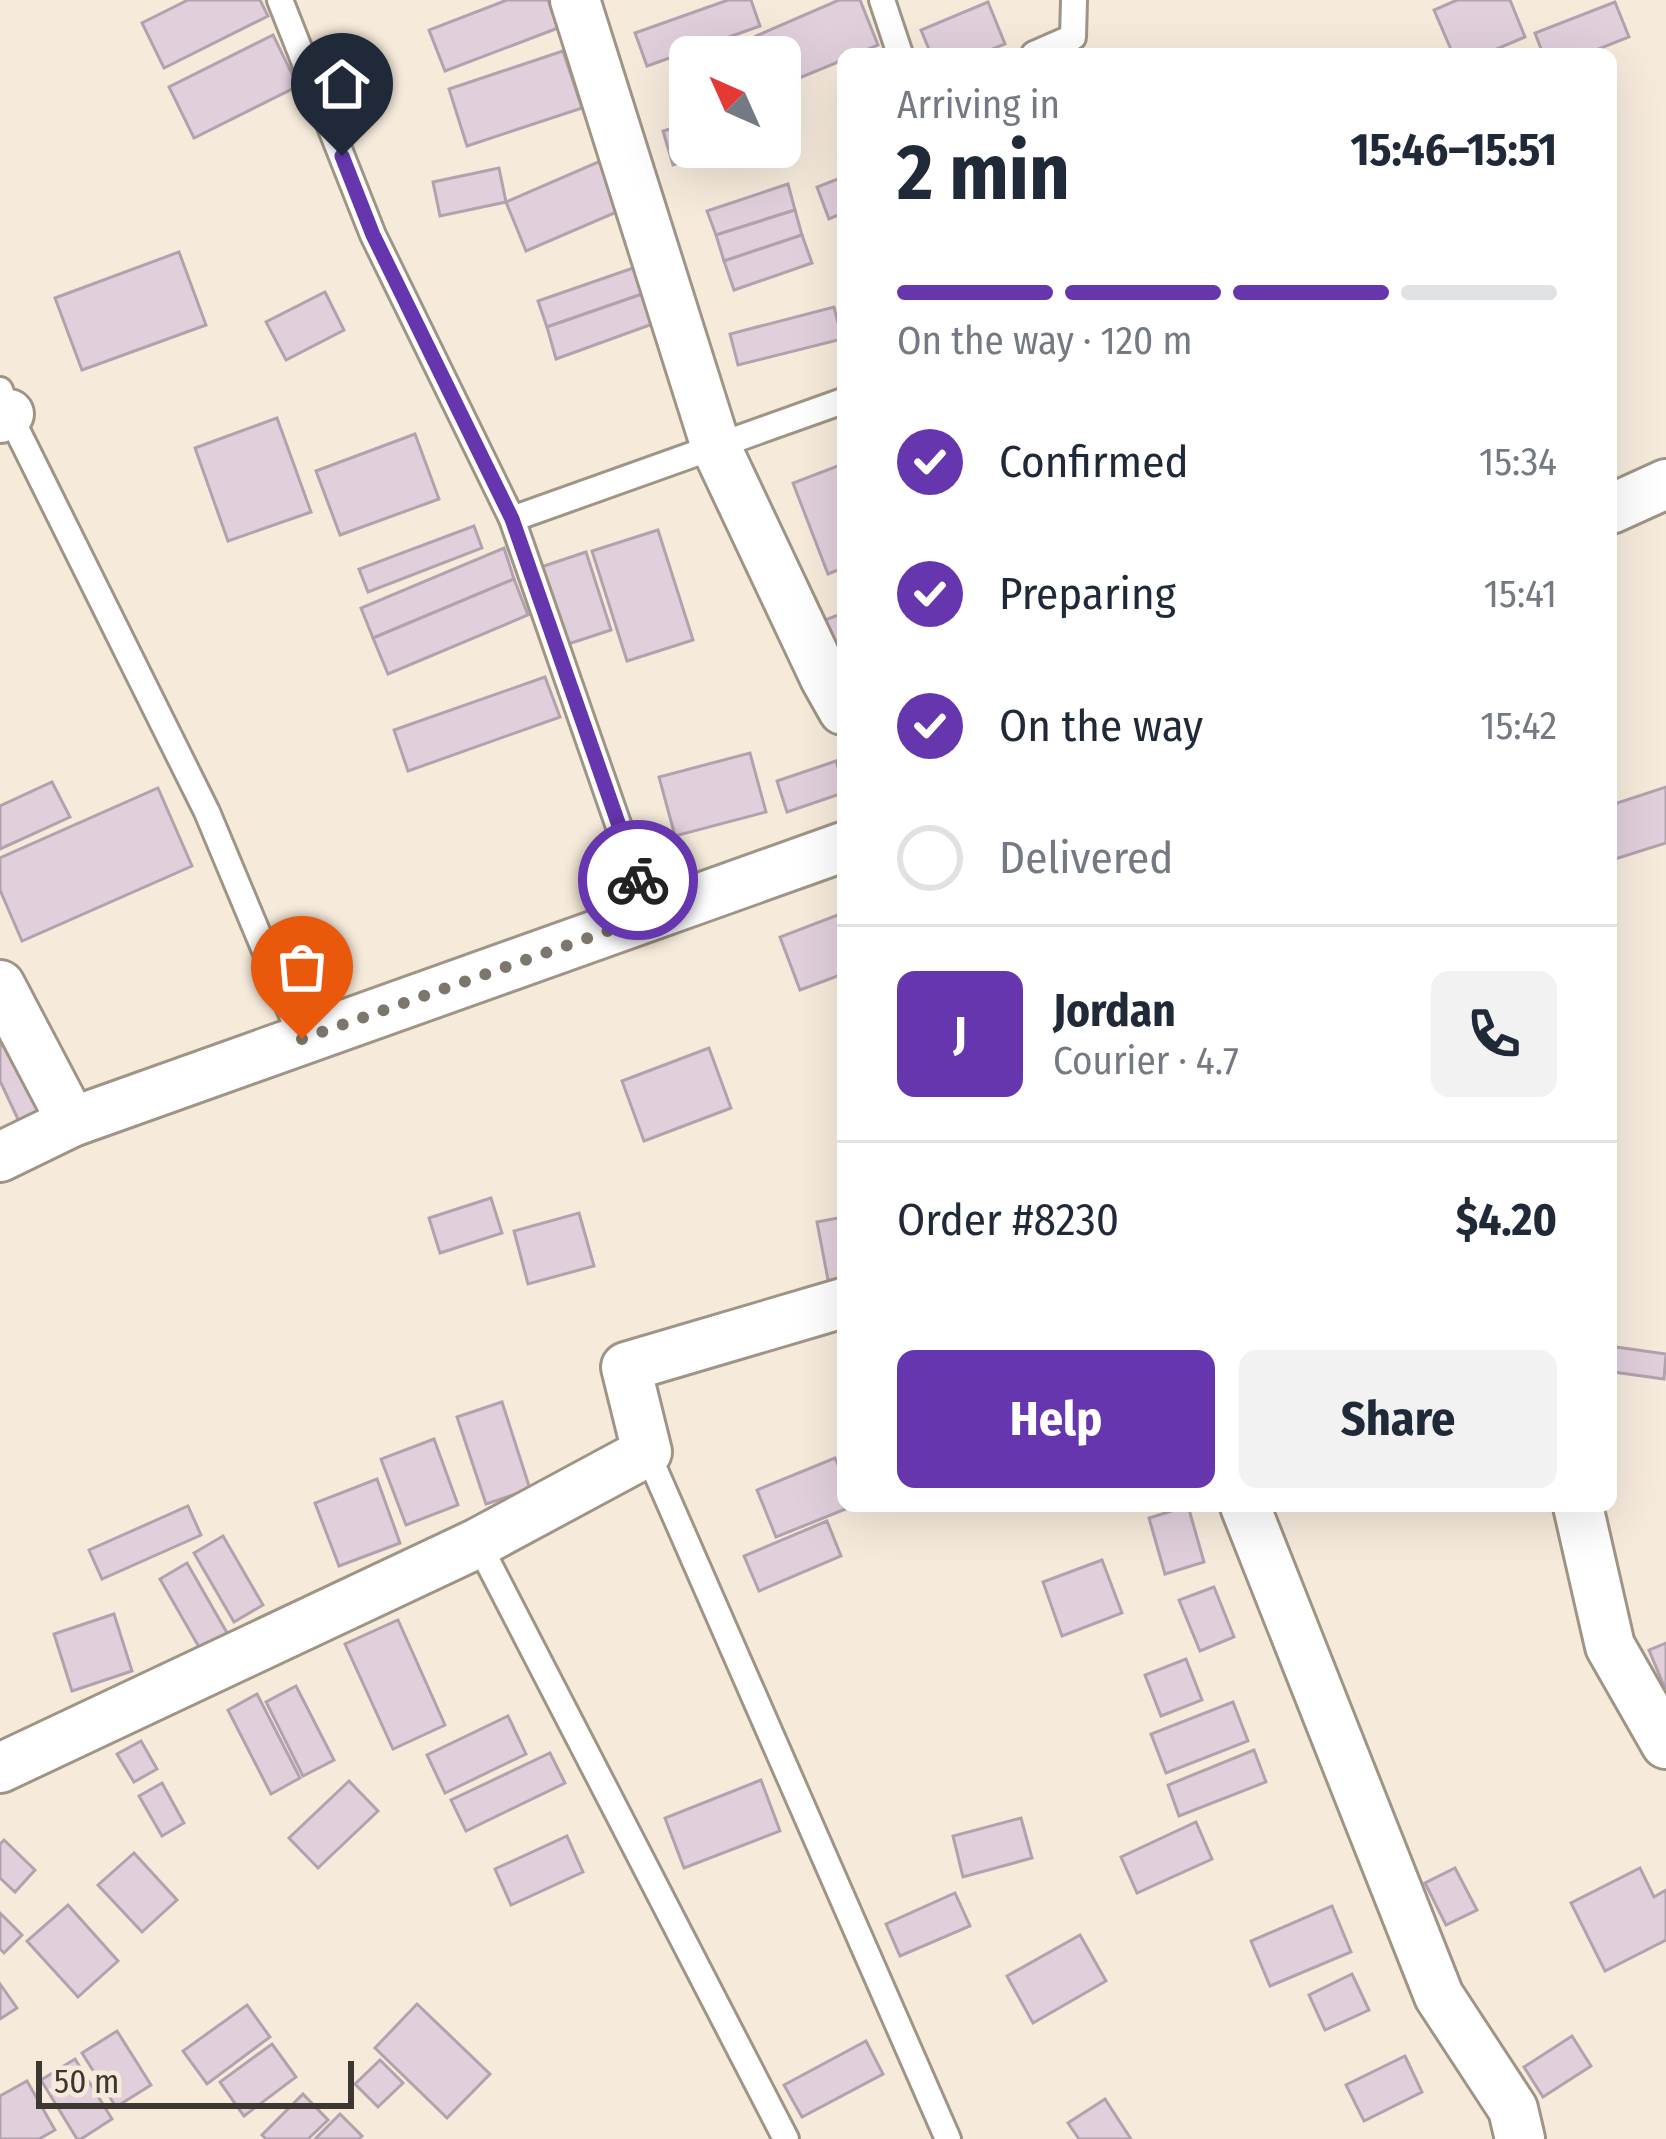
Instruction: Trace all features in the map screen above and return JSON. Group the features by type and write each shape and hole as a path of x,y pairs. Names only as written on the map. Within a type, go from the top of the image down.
{"street":[{"path":"575,0 716,447 837,686"},
{"path":"0,1157 72,1122 837,849"},
{"path":"0,985 72,1122"},
{"path":"0,1768 478,1543 646,1452 626,1367 837,1305"},
{"path":"1247,1512 1439,1996 1513,2109 1520,2139"},
{"path":"1579,1512 1610,1646 1666,1744"}],"lane":[{"path":"280,0 373,235 512,519 650,916"},
{"path":"882,0 898,48"},
{"path":"1048,48 1073,37 1074,0"},
{"path":"512,519 837,403"},
{"path":"3,407 207,812 302,1039"},
{"path":"646,1452 948,2139"},
{"path":"478,1543 786,2139"}],"building":[{"path":"188,0 260,0 268,16 164,68 142,23"},
{"path":"507,0 548,0 558,28 445,71 429,30"},
{"path":"728,0 751,0 760,26 732,36 669,36 669,58 647,66 635,33"},
{"path":"839,0 860,0 878,45 837,48 837,62 801,77 801,36 756,36"},
{"path":"1457,0 1510,0 1525,37 1499,48 1450,48 1434,10"},
{"path":"988,2 1005,44 928,48 921,30"},
{"path":"1615,2 1629,37 1601,48 1541,48 1535,33"},
{"path":"273,35 298,86 194,138 169,87"},
{"path":"563,51 582,108 467,146 449,89"},
{"path":"612,156 633,205 526,251 506,202"},
{"path":"499,168 506,202 440,216 433,182"},
{"path":"837,179 837,216 829,219 817,187"},
{"path":"788,184 795,210 716,235 707,211"},
{"path":"795,210 802,235 724,261 716,235"},
{"path":"802,235 812,263 734,290 724,261"},
{"path":"179,252 206,325 82,370 55,298"},
{"path":"639,266 648,292 547,327 538,301"},
{"path":"325,292 344,330 286,360 266,322"},
{"path":"648,292 658,322 556,359 547,327"},
{"path":"834,307 837,319 837,340 738,365 730,334"},
{"path":"277,418 311,512 228,541 195,448"},
{"path":"415,434 439,499 340,535 316,471"},
{"path":"837,466 837,570 828,574 793,483"},
{"path":"474,526 482,548 368,592 359,569"},
{"path":"658,530 693,640 627,661 592,551"},
{"path":"504,548 514,579 373,638 361,608"},
{"path":"586,552 611,630 565,645 541,567"},
{"path":"514,579 528,615 388,674 373,638"},
{"path":"837,615 837,646 831,649 820,622"},
{"path":"545,677 560,717 408,771 394,730"},
{"path":"750,753 766,812 675,836 659,777"},
{"path":"836,761 837,795 787,812 777,781"},
{"path":"52,782 70,817 0,849 0,806"},
{"path":"1666,787 1666,843 1617,858 1617,803"},
{"path":"158,788 192,866 22,941 0,890 0,858"},
{"path":"837,915 837,976 800,990 780,937"},
{"path":"0,1026 54,1119 24,1132 0,1081"},
{"path":"709,1048 731,1108 644,1141 622,1081"},
{"path":"491,1198 502,1233 440,1253 429,1218"},
{"path":"579,1213 594,1266 528,1284 514,1231"},
{"path":"837,1218 837,1283 829,1285 817,1222"},
{"path":"1617,1347 1666,1354 1664,1379 1617,1373"},
{"path":"502,1402 530,1489 486,1504 457,1417"},
{"path":"434,1439 458,1505 406,1525 381,1459"},
{"path":"835,1458 837,1463 838,1512 776,1537 757,1490"},
{"path":"377,1479 400,1543 339,1566 315,1503"},
{"path":"188,1506 201,1535 102,1579 89,1550"},
{"path":"1190,1512 1204,1562 1165,1574 1149,1518"},
{"path":"827,1521 841,1556 759,1591 744,1556"},
{"path":"223,1536 263,1605 234,1622 194,1553"},
{"path":"1102,1560 1122,1613 1062,1636 1043,1582"},
{"path":"187,1563 230,1638 203,1654 160,1579"},
{"path":"1214,1587 1234,1637 1200,1651 1179,1600"},
{"path":"114,1614 132,1671 72,1691 54,1634"},
{"path":"398,1620 445,1725 393,1749 345,1644"},
{"path":"1666,1643 1666,1691 1649,1650"},
{"path":"1186,1659 1202,1700 1161,1716 1145,1675"},
{"path":"296,1686 334,1760 303,1776 266,1702"},
{"path":"257,1694 300,1778 271,1794 228,1710"},
{"path":"1233,1702 1248,1741 1166,1773 1151,1734"},
{"path":"508,1716 526,1754 445,1793 427,1755"},
{"path":"141,1741 157,1769 134,1782 117,1754"},
{"path":"1254,1750 1266,1782 1179,1816 1168,1785"},
{"path":"550,1753 565,1783 466,1831 451,1800"},
{"path":"761,1780 780,1831 684,1868 665,1818"},
{"path":"349,1781 378,1811 318,1868 289,1838"},
{"path":"162,1783 184,1823 162,1836 139,1796"},
{"path":"1021,1818 1032,1858 963,1877 953,1836"},
{"path":"1196,1822 1212,1859 1137,1893 1121,1857"},
{"path":"567,1836 583,1872 511,1905 495,1869"},
{"path":"4,1840 35,1870 15,1892 0,1878"},
{"path":"134,1853 177,1900 142,1932 98,1885"},
{"path":"1455,1868 1477,1910 1446,1925 1425,1883"},
{"path":"1640,1868 1654,1897 1666,1890 1666,1940 1605,1971 1571,1903"},
{"path":"955,1893 970,1926 900,1956 886,1924"},
{"path":"68,1905 118,1961 78,1997 27,1941"},
{"path":"1332,1906 1351,1952 1270,1986 1251,1941"},
{"path":"0,1913 22,1935 4,1953 0,1949"},
{"path":"1080,1935 1106,1981 1033,2023 1007,1976"},
{"path":"1352,1974 1369,2010 1325,2030 1309,1995"},
{"path":"0,1984 17,2008 0,2019"},
{"path":"417,2004 490,2074 447,2118 375,2048"},
{"path":"247,2005 270,2037 207,2084 183,2051"},
{"path":"117,2031 151,2085 116,2107 82,2053"},
{"path":"1572,2036 1591,2066 1543,2097 1524,2067"},
{"path":"866,2041 883,2074 802,2117 784,2085"},
{"path":"272,2044 296,2077 244,2116 220,2082"},
{"path":"1405,2056 1422,2092 1364,2121 1346,2085"},
{"path":"75,2059 112,2119 81,2139 41,2080"},
{"path":"380,2060 403,2083 378,2107 355,2084"},
{"path":"27,2081 55,2130 39,2139 0,2139 0,2096"},
{"path":"303,2094 328,2120 308,2139 266,2139 262,2135"},
{"path":"1105,2099 1131,2139 1079,2139 1068,2123"},
{"path":"340,2114 362,2136 359,2139 315,2139"}],"way so far":[{"path":"302,1039 650,916 638,880"}],"route":[{"path":"342,156 373,235 512,519 638,880"}]}
